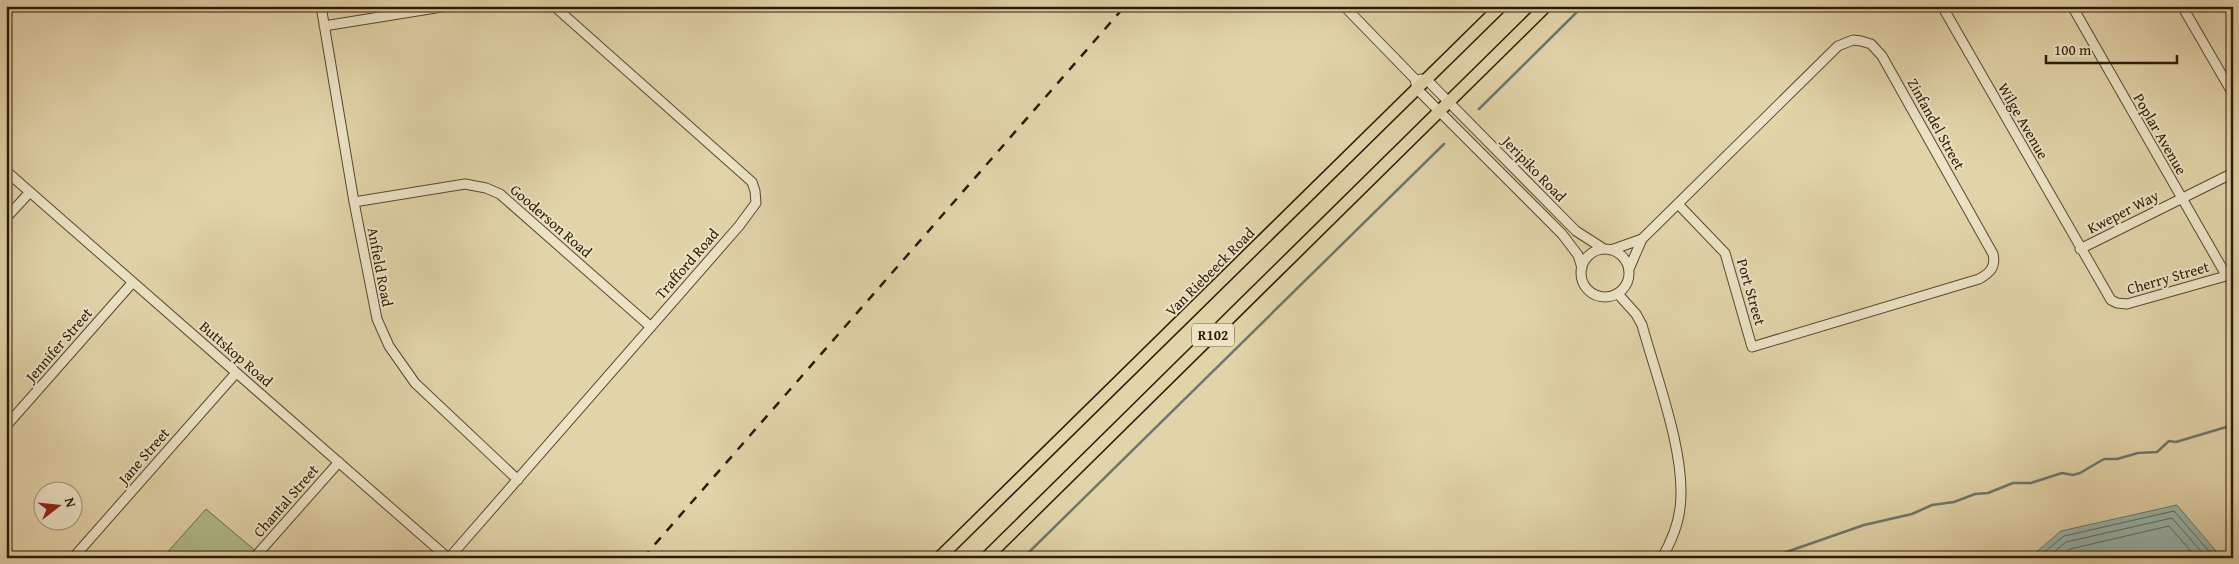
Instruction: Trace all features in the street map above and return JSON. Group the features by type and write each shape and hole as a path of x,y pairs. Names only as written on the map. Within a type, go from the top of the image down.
{"main road":[{"name":"Van Riebeeck Road","path":"939,558 1416,84 1427,80 1501,6"},
{"name":"R102","path":"986,558 1546,6"}],"street":[{"name":"Anfield Road","path":"321,6 354,202 372,302 377,319 389,346 415,384 518,480"},
{"path":"324,26 448,6"},
{"name":"Trafford Road","path":"448,558 651,327 756,203 752,182 554,6"},
{"name":"Jeripiko Road","path":"1344,6 1416,84 1439,112 1562,234 1578,255 1582,268"},
{"name":"Wilge Avenue","path":"1942,6 2080,249"},
{"name":"Poplar Avenue","path":"2072,6 2181,198 2229,275"},
{"path":"2182,6 2233,94"},
{"name":"Zinfandel Street","path":"1629,269 1642,239 1838,46 1853,40 1872,44 1882,56 1994,254 1994,265 1987,274 1979,279 1752,347"},
{"name":"Jeripiko Road","path":"1427,80 1576,231 1607,250"},
{"name":"Buttskop Road","path":"6,171 448,558"},
{"name":"Kweper Way","path":"2080,249 2233,174"},
{"name":"Gooderson Road","path":"354,202 465,184 486,188 500,194 651,327"},
{"path":"6,218 30,192"},
{"name":"Port Street","path":"1678,204 1725,254 1752,347"},
{"name":"Zinfandel Street","path":"1607,250 1642,239"},
{"name":"Cherry Street","path":"2080,249 2111,300 2122,305 2229,275"},
{"path":"1607,250 1623,257 1629,269 1627,283 1618,294 1606,298 1590,291 1583,282 1582,268 1590,255 1607,250"},
{"name":"Jennifer Street","path":"6,426 133,282"},
{"path":"1618,294 1636,314 1642,325 1679,464 1680,507 1671,542 1662,558"},
{"name":"Jane Street","path":"73,558 236,372"},
{"name":"Chantal Street","path":"254,558 339,462"}],"green space":[{"path":"206,509 264,558 168,558 165,555"}],"water":[{"path":"2177,505 2222,558 2029,558 2061,531"}],"waterway":[{"path":"1479,109 1583,6"},
{"path":"1023,558 1444,144"},
{"path":"1769,558 1864,525 1912,514 1932,505 1954,502 1975,494 1988,493 2013,483 2031,483 2062,473 2073,475 2104,459 2117,459 2138,453 2157,452 2169,441 2176,442 2233,425"}],"railway":[{"path":"643,558 1125,6"}]}
